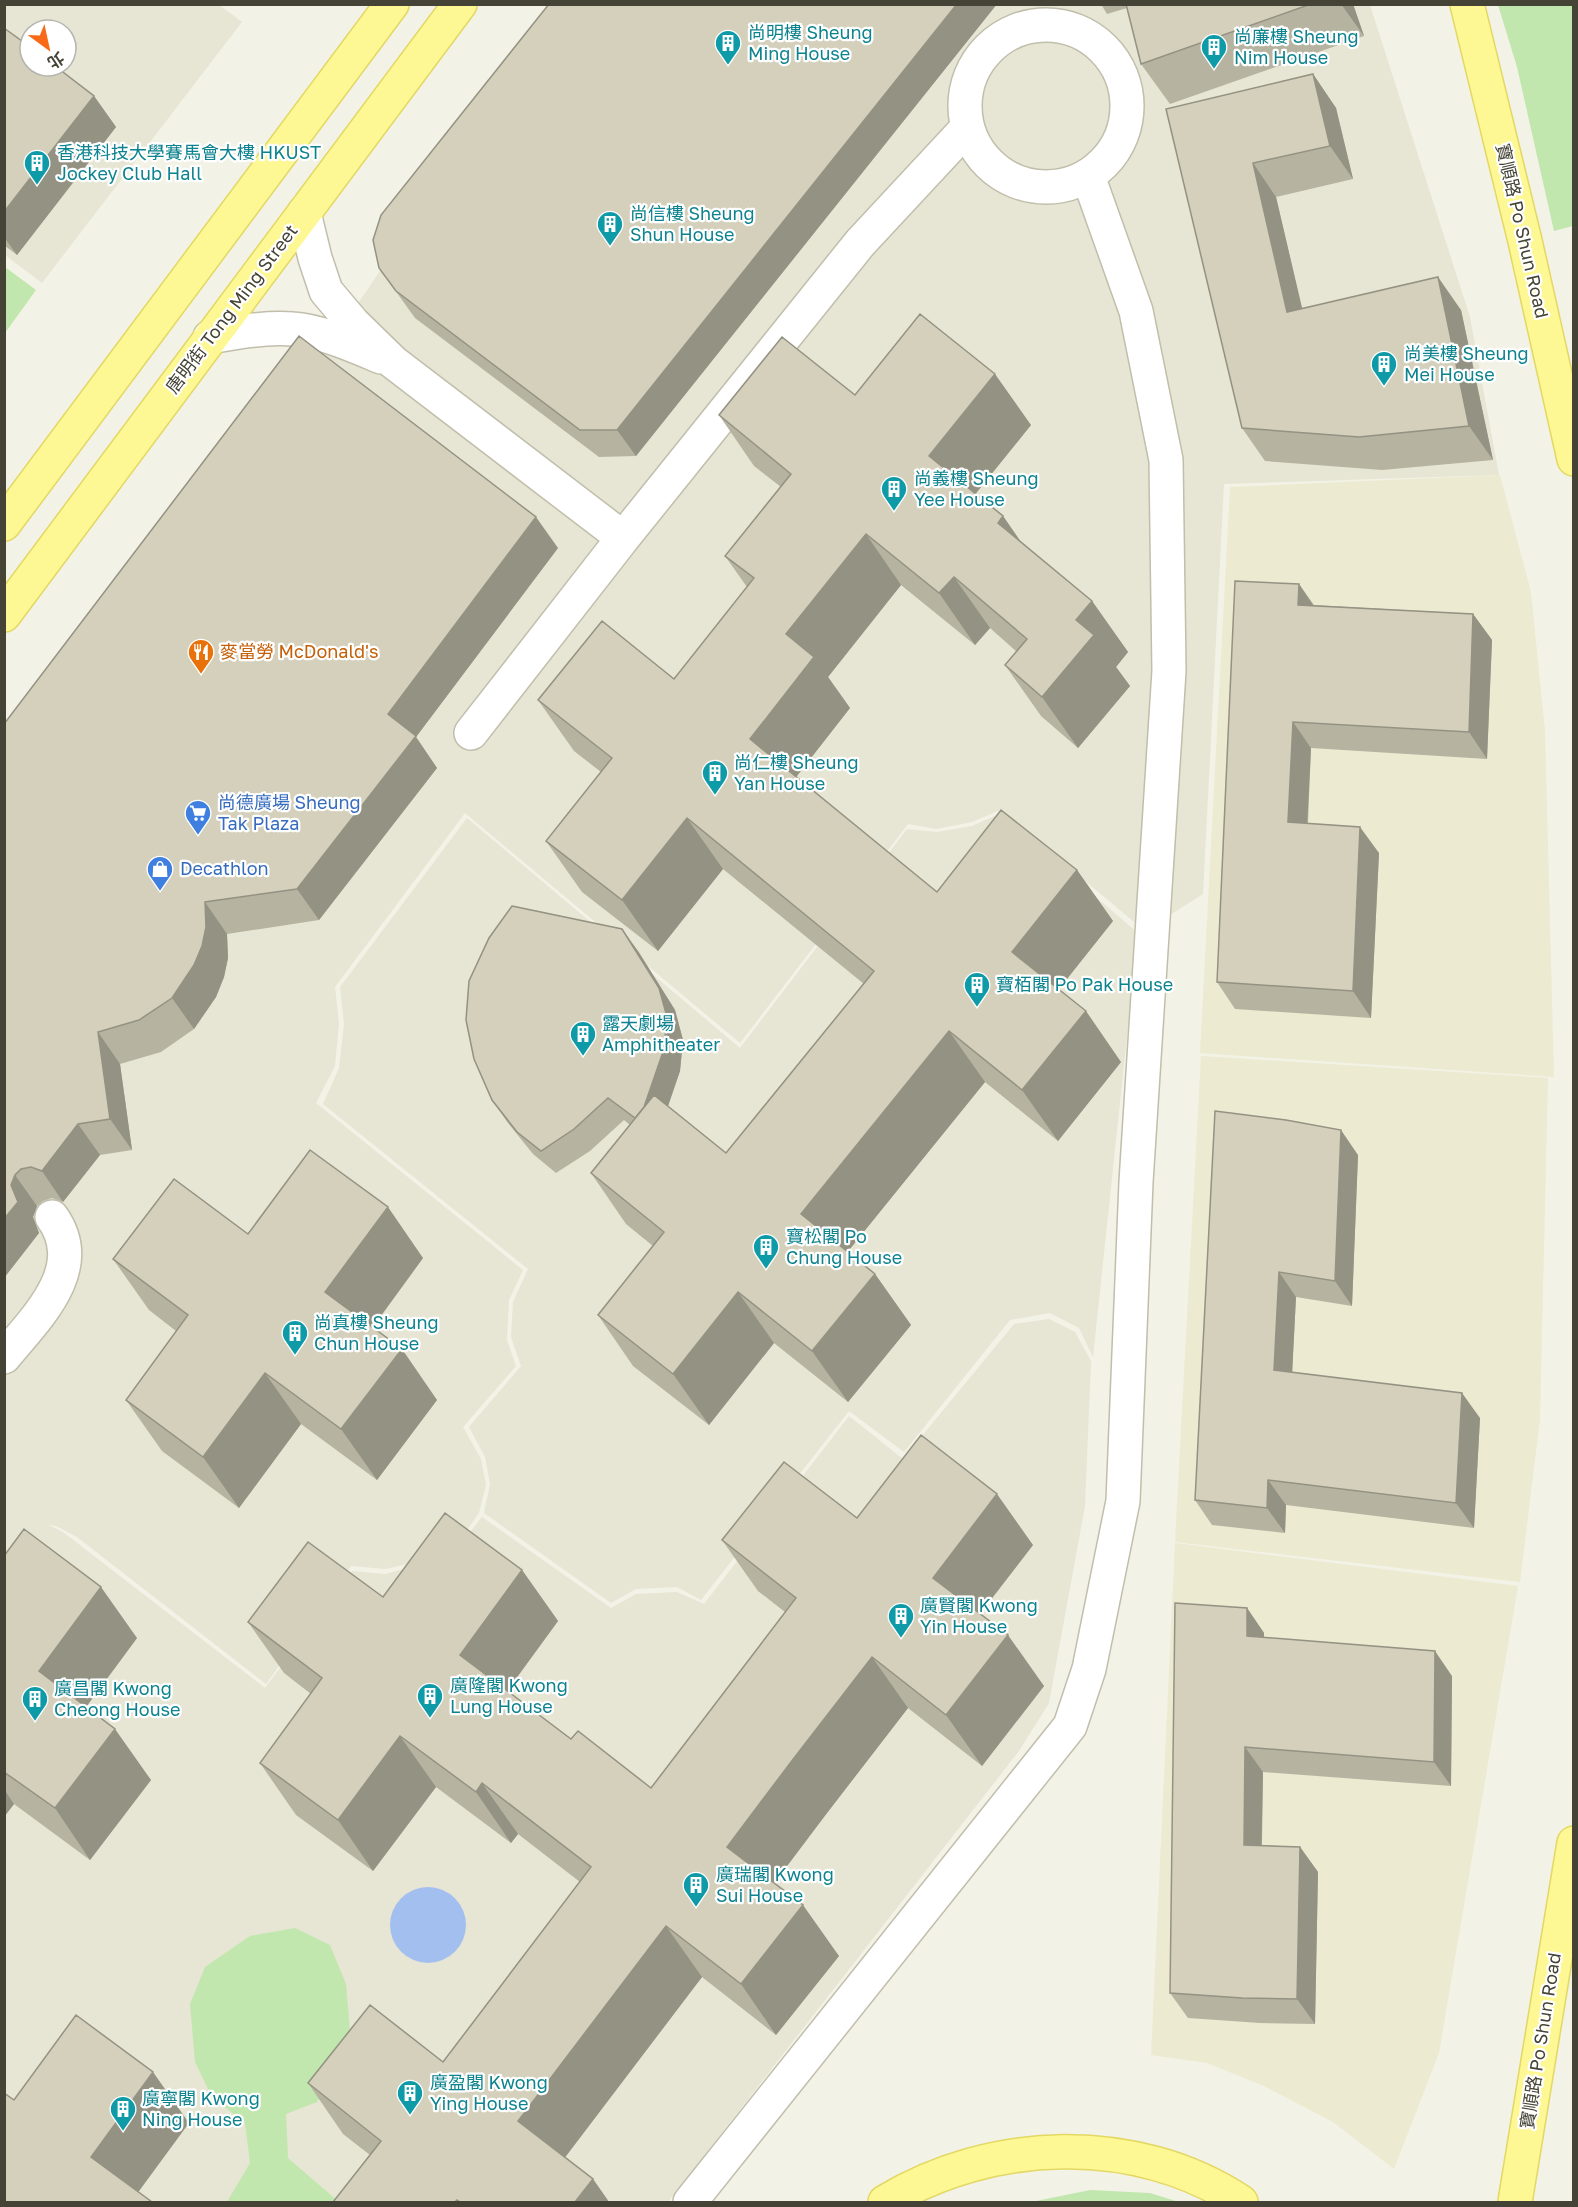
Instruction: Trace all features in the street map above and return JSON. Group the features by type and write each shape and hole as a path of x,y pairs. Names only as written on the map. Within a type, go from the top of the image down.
{"main road":[{"path":"4,524 392,4"},
{"name":"唐明街 Tong Ming Street","path":"4,615 460,4"},
{"name":"寶順路 Po Shun Road","path":"1467,4 1525,241 1574,459"},
{"name":"寶順路 Po Shun Road","path":"1515,2202 1574,1843"},
{"path":"885,2202 906,2189 936,2176 986,2160 1042,2152 1075,2152 1142,2161 1173,2170 1241,2202"}],"street":[{"path":"362,45 378,4"},
{"path":"1048,25 1071,28 1092,39 1110,55 1121,75 1127,98 1126,122 1118,143 1105,162 1088,176 1064,185 1040,187 1015,182 993,169 977,150 967,128 964,103 969,78 981,56 1000,39 1022,28 1048,25"},
{"path":"471,733 860,243 967,128"},
{"path":"690,2202 1070,1726 1089,1670 1123,1501 1136,1182 1169,671 1166,460 1136,311 1088,176"},
{"path":"304,213 326,291 353,323 393,362 624,538"},
{"path":"210,337 248,330 295,329 346,343 393,362"},
{"path":"4,1357 52,1296 64,1272 66,1251 61,1228 52,1217"}],"shaded area":[{"name":"香港科技大學賽馬會大樓 HKUST Jockey Club Hall","path":"4,5 219,5 242,22 42,283 5,255"},
{"path":"583,5 1370,5 1470,317 1499,475 1224,484 1203,894 1145,931 1000,810 972,822 936,829 908,824 740,1043 465,813 335,987 339,1023 335,1066 316,1103 523,1270 509,1300 507,1340 516,1366 463,1427 481,1459 486,1485 479,1513 458,1543 421,1561 385,1569 351,1566 266,1684 77,1537 56,1526 49,1525 63,1532 265,1688 352,1571 385,1574 420,1565 460,1545 482,1517 611,1608 636,1594 677,1592 704,1604 849,1416 903,1459 1014,1324 1049,1319 1075,1332 1091,1361 1085,1506 1049,1703 1019,1751 668,2202 5,2202 4,774 278,410 339,341 341,329 406,232"},
{"path":"1500,475 1531,592 1545,731 1554,1077 1200,1053 1230,487"},
{"path":"999,814 1138,933 1093,1357 1079,1328 1050,1313 1010,1320 904,1452 849,1411 701,1600 677,1587 636,1589 611,1603 484,1513 490,1484 485,1457 469,1427 521,1366 511,1337 513,1302 528,1269 323,1104 339,1068 344,1024 340,987 467,818 740,1048 907,829 937,832 972,826"},
{"path":"1201,1056 1548,1078 1540,1419 1520,1582 1175,1542"},
{"path":"1175,1543 1518,1586 1439,2053 1394,2169 1333,2122 1264,2086 1207,2063 1151,2055"}],"green space":[{"path":"1498,5 1573,5 1573,226 1554,231 1517,67"},
{"path":"5,267 36,290 5,333"},
{"path":"295,1928 330,1945 346,1984 350,2032 336,2073 317,2102 286,2114 288,2158 339,2202 227,2202 250,2163 245,2123 212,2097 195,2062 190,2004 205,1967 250,1936"},
{"path":"1090,2190 1150,2193 1179,2202 1031,2202"}],"water":[{"path":"428,1887 442,1890 455,1898 463,1911 466,1925 463,1939 455,1952 442,1960 428,1963 414,1960 401,1952 393,1939 390,1925 393,1911 401,1898 414,1890"}],"building":[{"path":"549,4 957,4 617,430 580,430 396,291 379,268 373,240 381,215"},
{"path":"1126,4 1311,4 1141,64"},
{"path":"4,28 18,38 18,78 71,78 94,96 4,212"},
{"path":"1313,74 1330,146 1253,163 1287,312 1438,277 1469,426 1359,437 1242,428 1166,109"},
{"path":"920,314 995,374 929,456 1003,516 998,523 1092,601 1076,620 1094,635 1042,697 1005,665 1027,639 954,577 939,593 866,534 786,634 814,657 750,739 937,892 1001,810 1077,870 1012,952 1086,1011 1022,1090 949,1031 801,1214 875,1274 812,1351 738,1292 673,1374 598,1315 664,1232 591,1173 654,1095 726,1153 874,971 687,818 622,900 546,841 612,758 538,700 602,621 674,679 754,578 725,556 791,474 719,415 782,337 855,395"},
{"name":"尚德廣場 Sheung Tak Plaza","path":"299,336 536,517 388,714 416,736 297,889 205,902 206,927 202,946 194,965 172,998 139,1020 98,1032 110,1119 78,1124 42,1171 31,1167 21,1169 15,1175 11,1185 18,1202 4,1219 4,724"},
{"path":"1235,581 1299,584 1298,605 1473,614 1469,732 1293,722 1288,822 1360,827 1353,991 1217,982"},
{"name":"露天劇場 Amphitheater","path":"512,906 622,929 659,988 667,1017 664,1049 644,1107 635,1118 608,1098 574,1129 541,1151 517,1132 492,1100 474,1059 466,1020 469,981 489,938"},
{"path":"1215,1111 1341,1130 1335,1281 1279,1272 1274,1370 1462,1393 1456,1503 1268,1480 1267,1508 1195,1500"},
{"path":"310,1150 388,1207 325,1292 402,1349 341,1429 265,1373 203,1457 126,1400 188,1315 113,1259 174,1179 248,1234"},
{"path":"921,1435 997,1494 933,1578 1008,1635 946,1715 872,1657 791,1762 727,1847 803,1905 741,1984 666,1926 518,2121 593,2179 575,2202 460,2202 457,2200 455,2202 333,2202 381,2141 308,2083 370,2005 443,2062 591,1867 482,1783 476,1792 400,1736 338,1820 260,1763 322,1678 248,1622 308,1542 383,1597 445,1513 522,1570 460,1655 571,1739 578,1731 651,1788 796,1598 722,1540 784,1462 857,1518"},
{"path":"24,1529 101,1587 39,1671 115,1729 55,1808 4,1772 4,1556"},
{"path":"1175,1603 1247,1608 1247,1636 1435,1651 1434,1762 1245,1747 1244,1845 1300,1847 1297,1999 1170,1993"},
{"path":"76,2015 153,2072 91,2157 152,2202 4,2202 4,2093 14,2100"}],"place":[{"name":"尚明樓 Sheung Ming House","path":"728,66"},
{"name":"尚廉樓 Sheung Nim House","path":"1214,70"},
{"name":"香港科技大學賽馬會大樓 HKUST Jockey Club Hall","path":"37,186"},
{"name":"尚信樓 Sheung Shun House","path":"610,247"},
{"name":"尚美樓 Sheung Mei House","path":"1384,387"},
{"name":"尚義樓 Sheung Yee House","path":"894,512"},
{"name":"麥當勞 McDonald's","path":"201,675"},
{"name":"尚仁樓 Sheung Yan House","path":"715,796"},
{"name":"尚德廣場 Sheung Tak Plaza","path":"198,836"},
{"name":"Decathlon","path":"160,892"},
{"name":"寶栢閣 Po Pak House","path":"977,1008"},
{"name":"露天劇場 Amphitheater","path":"583,1057"},
{"name":"寶松閣 Po Chung House","path":"766,1270"},
{"name":"尚真樓 Sheung Chun House","path":"295,1356"},
{"name":"廣賢閣 Kwong Yin House","path":"901,1639"},
{"name":"廣隆閣 Kwong Lung House","path":"430,1719"},
{"name":"廣昌閣 Kwong Cheong House","path":"35,1722"},
{"name":"廣瑞閣 Kwong Sui House","path":"696,1908"},
{"name":"廣盈閣 Kwong Ying House","path":"410,2116"},
{"name":"廣寧閣 Kwong Ning House","path":"123,2132"}]}
